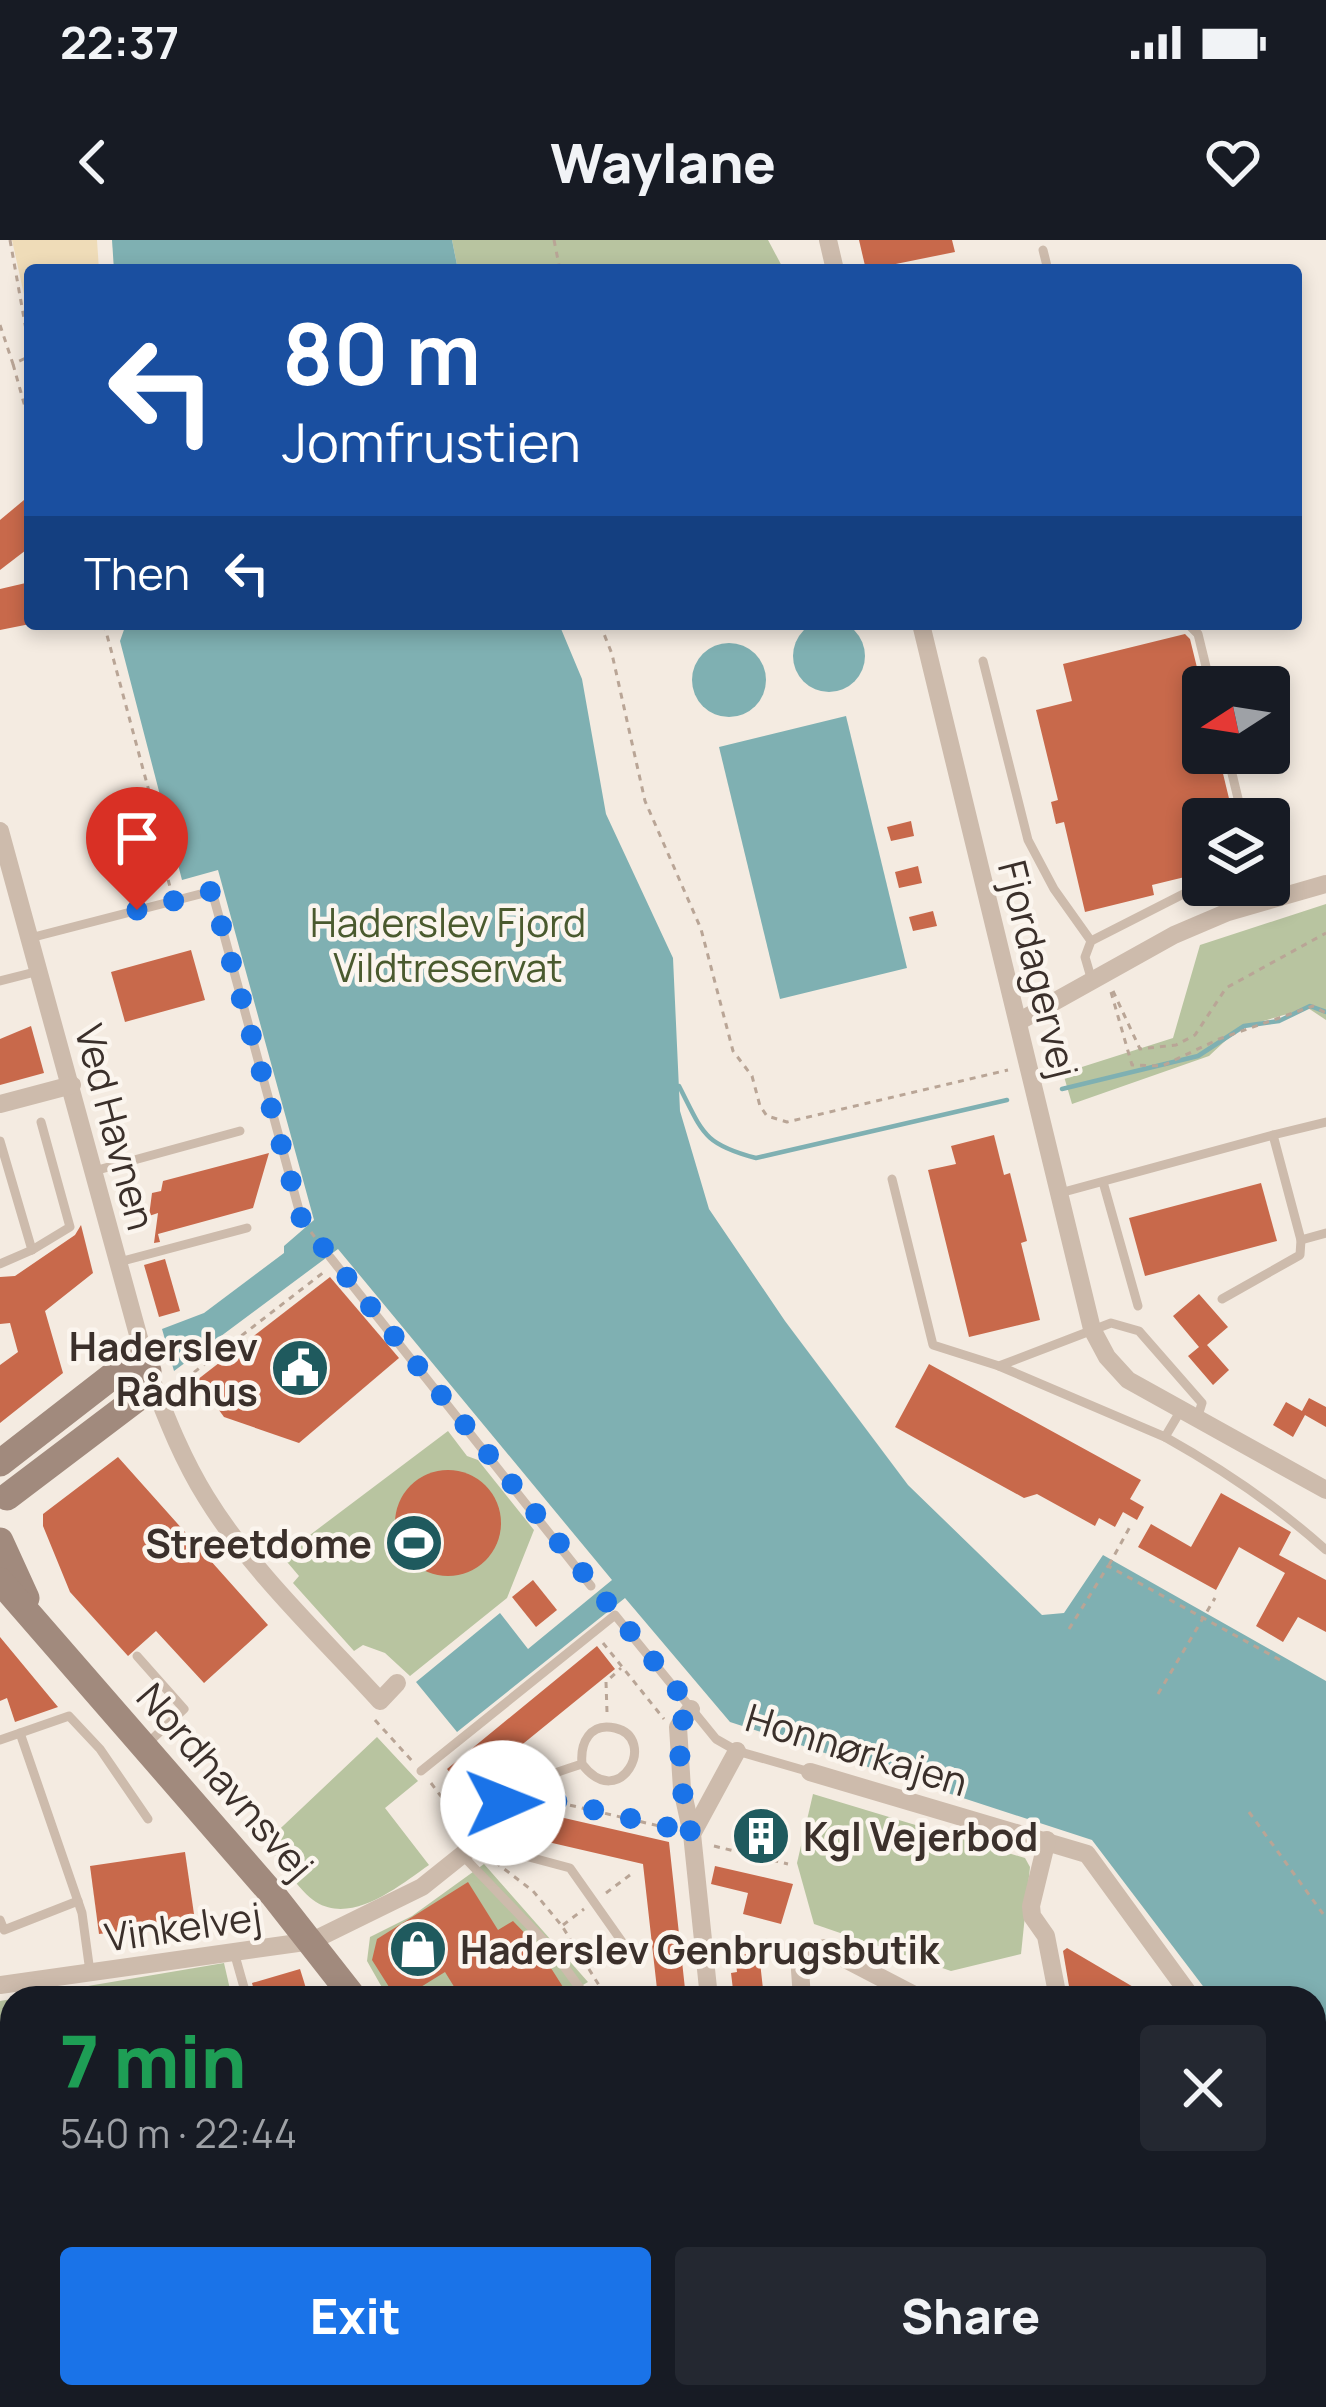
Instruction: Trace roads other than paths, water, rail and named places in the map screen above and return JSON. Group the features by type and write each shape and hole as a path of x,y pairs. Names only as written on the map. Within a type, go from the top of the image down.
{"street":[{"name":"Fjordagervej","path":"922,630 1092,1329 1107,1358 1128,1380 1326,1490"},
{"name":"Ved Havnen","path":"0,830 148,1371 176,1442 206,1498 244,1550 380,1701 397,1683"},
{"path":"1290,889 1326,884"},
{"path":"1018,1022 1235,906"},
{"path":"0,1104 72,1085"},
{"path":"0,1463 129,1363 148,1371 139,1397 4,1491 10,1520 0,1541"},
{"name":"Nordhavnsvej","path":"0,1541 35,1618"},
{"name":"Nordhavnsvej","path":"0,1580 312,1941 345,1986"},
{"path":"692,1709 678,1726 708,1986"},
{"path":"692,1838 737,1750"},
{"name":"Honnørkajen","path":"810,1772 1056,1842"},
{"name":"Vinkelvej","path":"0,1985 312,1941 422,1888 488,1834"},
{"path":"1056,1986 1046,1936 1031,1906 1056,1842 1087,1854 1183,1986"},
{"path":"801,1986 799,1956 824,1948 897,1986"}],"lane":[{"path":"1043,250 1046,264"},
{"path":"1194,630 1206,666"},
{"path":"983,661 1028,840 1054,889 1091,941"},
{"path":"30,938 212,891 302,1221"},
{"path":"1099,977 1084,957 1091,941 1182,895"},
{"path":"0,981 39,971"},
{"path":"0,1264 70,1226 41,1122"},
{"path":"1060,1193 1326,1122"},
{"path":"94,1171 240,1131"},
{"path":"1222,1299 1300,1256 1301,1240 1273,1135"},
{"path":"0,1142 32,1250"},
{"path":"892,1178 933,1345 999,1366 1165,1437 1226,1471 1326,1550"},
{"path":"1103,1182 1138,1306"},
{"path":"118,1262 248,1228"},
{"path":"1301,1240 1326,1233"},
{"path":"333,1260 591,1586"},
{"path":"999,1366 1111,1323 1139,1331 1202,1403 1165,1437"},
{"name":"Honnørkajen","path":"421,1772 615,1615 716,1739 810,1772"},
{"path":"137,1656 184,1709 144,1747"},
{"path":"0,1740 69,1716 100,1749 148,1819"},
{"path":"611,1726 625,1732 633,1743 635,1757 629,1771 618,1779 604,1781 582,1764 580,1750 597,1728 611,1726"},
{"path":"20,1733 78,1901 90,1972"},
{"name":"Vinkelvej","path":"488,1834 503,1803 532,1780 582,1764"},
{"path":"488,1834 499,1849 570,1868 638,1963"},
{"path":"463,1856 550,1947 578,1986"},
{"path":"0,1920 4,1930 78,1901"},
{"path":"234,1952 244,1986"}],"water":[{"path":"112,240 452,240 457,264 114,264"},
{"name":"Haderslev Fjord Vildtreservat","path":"124,630 562,630 582,679 606,814 673,958 680,1111 709,1209 785,1321 908,1485 1042,1615 1064,1613 1103,1555 1326,1681 1326,1986 1203,1986 1092,1840 730,1722 625,1598 457,1732 416,1682 500,1613 528,1649 612,1580 338,1249 174,1371 162,1329 204,1313 284,1253 284,1246 314,1220 218,870 182,880 120,641"},
{"path":"803,630 855,630 863,642 863,670 843,690 815,690 795,670 795,642"},
{"path":"729,643 755,654 766,680 755,706 729,717 703,706 692,680 703,654"},
{"path":"846,716 907,968 780,999 719,747"}],"waterway":[{"path":"1062,1089 1198,1056 1244,1026 1279,1021 1310,1006 1326,1012"},
{"path":"679,1086 707,1134 725,1147 756,1158 1007,1100"}],"place":[{"name":"Haderslev Rådhus","path":"300,1368"},
{"name":"Streetdome","path":"414,1543"},
{"name":"Kgl Vejerbod","path":"761,1836"},
{"name":"Haderslev Genbrugsbutik","path":"418,1949"}]}
